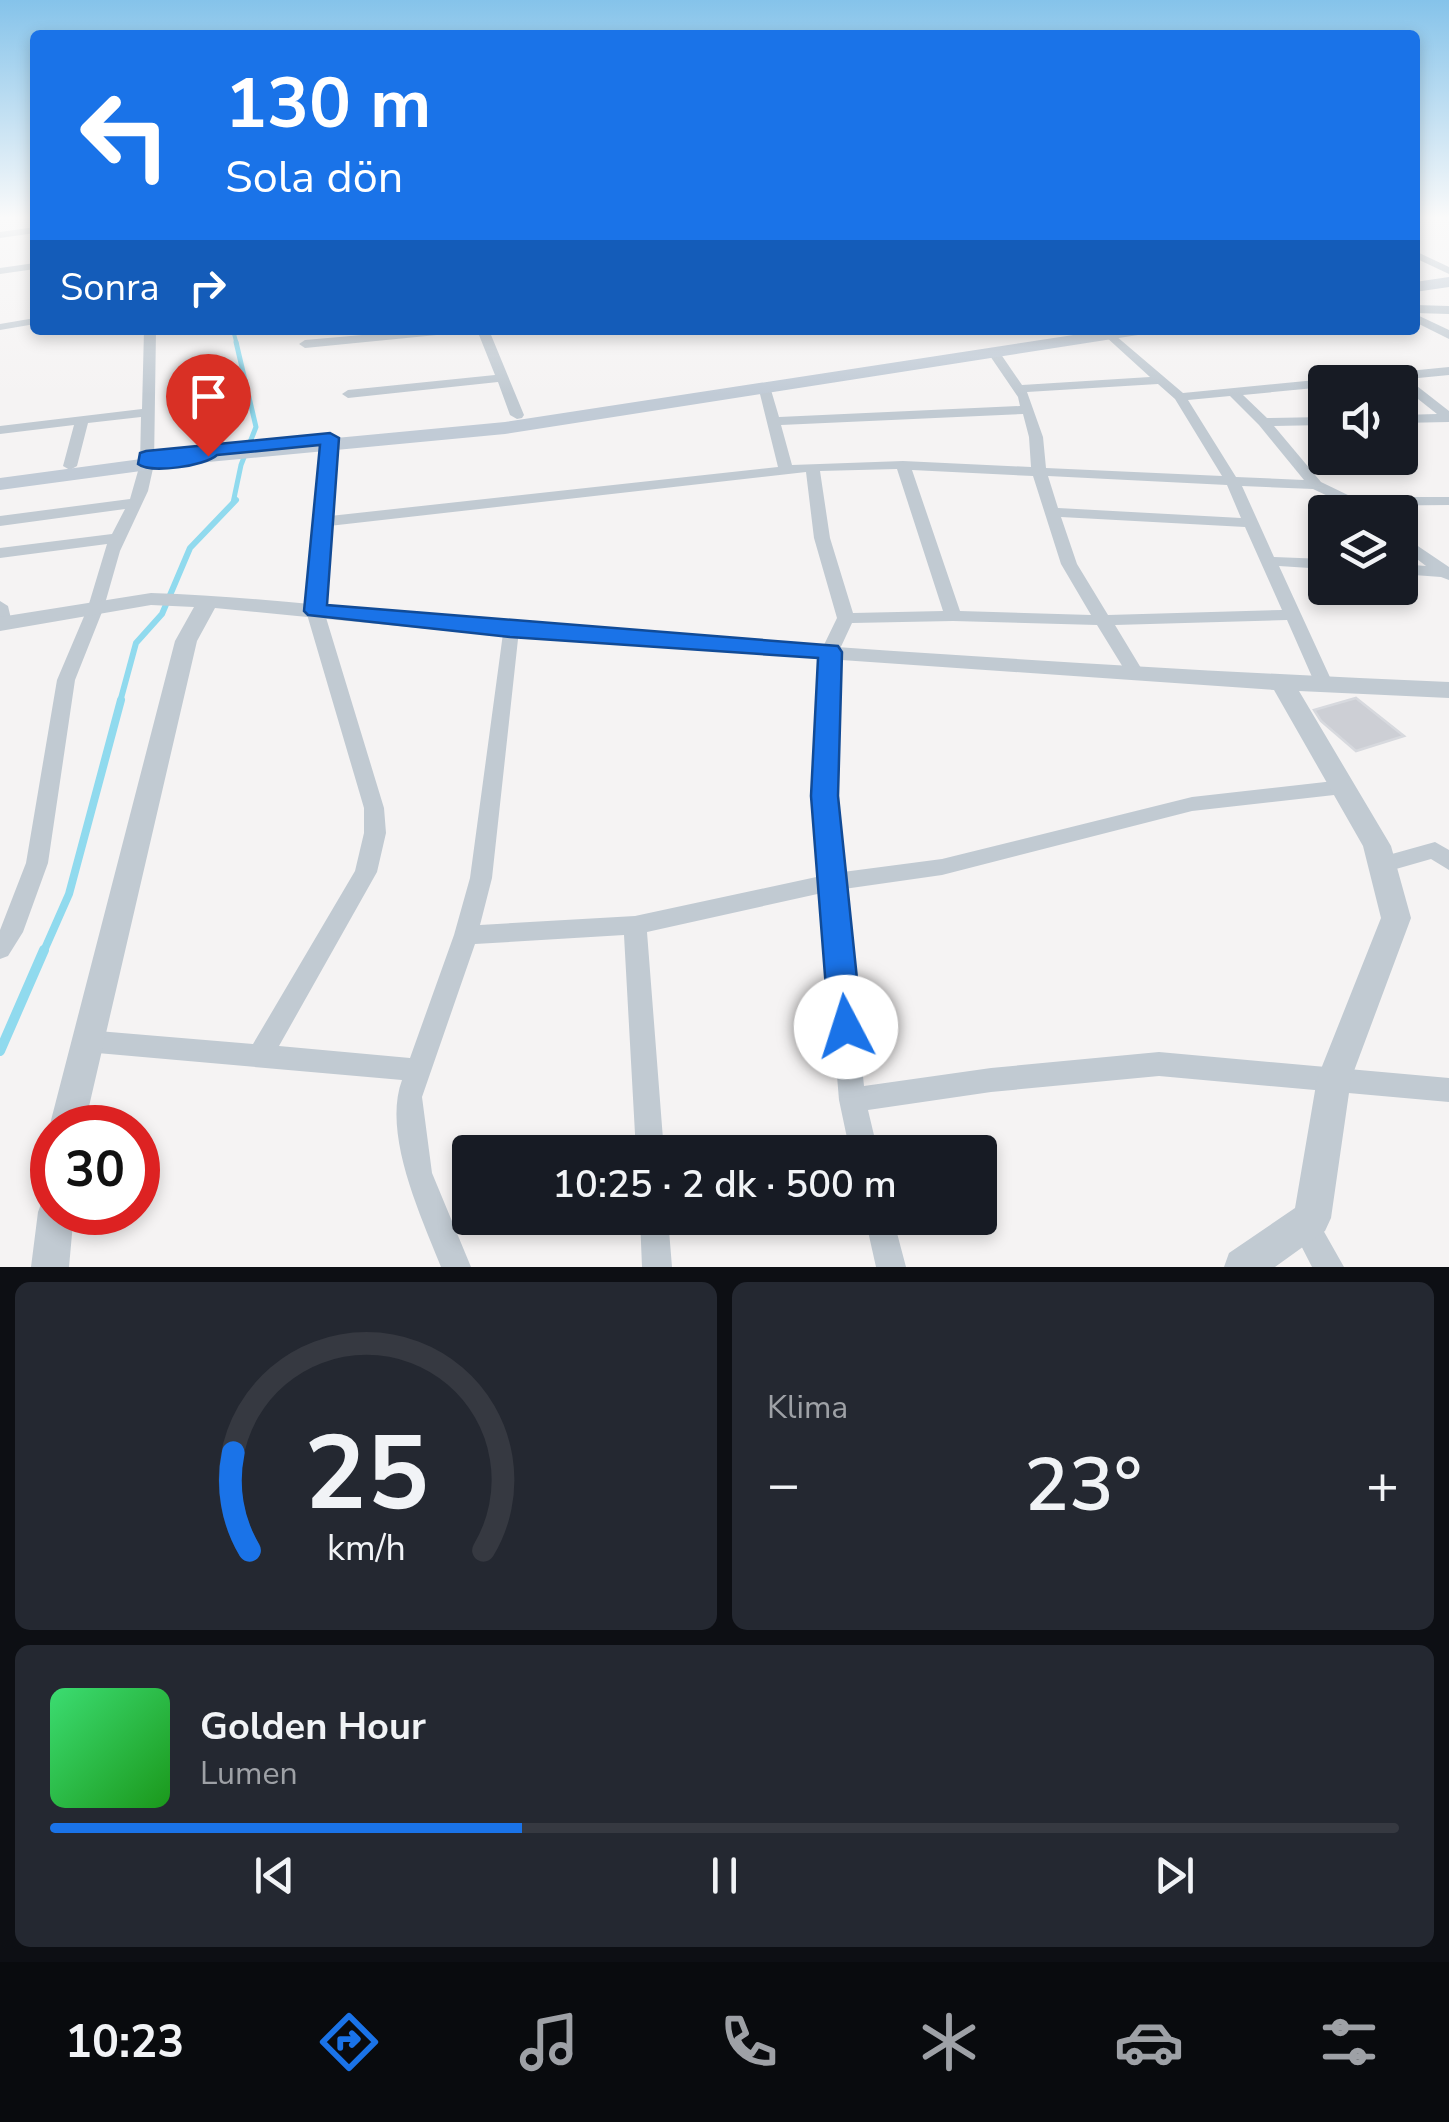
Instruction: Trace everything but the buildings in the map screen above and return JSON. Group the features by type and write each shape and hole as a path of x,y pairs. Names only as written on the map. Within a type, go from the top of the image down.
{"main road":[{"path":"1420,291 1449,285"},
{"path":"0,474 505,428 1090,335"},
{"path":"330,442 994,353 1094,335"},
{"path":"0,484 147,460"}],"street":[{"path":"1420,293 1449,297"},
{"path":"1420,313 1449,310"},
{"path":"1420,316 1449,334"},
{"path":"0,327 30,322"},
{"path":"0,949 12,932 37,863 66,680 135,503 147,460 150,335"},
{"path":"305,344 403,335"},
{"path":"485,335 518,415"},
{"path":"1120,335 1180,397 1233,483 1325,686"},
{"path":"994,353 1028,410 1039,472 1069,564 1135,672"},
{"path":"1418,373 1449,371"},
{"path":"348,394 502,378"},
{"path":"1018,389 1160,380"},
{"path":"1180,397 1308,384"},
{"path":"761,385 786,470"},
{"path":"1232,391 1264,422 1316,485 1335,495"},
{"path":"1418,393 1449,418"},
{"path":"773,421 1028,410"},
{"path":"0,430 148,412"},
{"path":"1418,419 1449,418"},
{"path":"70,466 82,421"},
{"path":"1264,422 1308,421"},
{"path":"260,1056 366,872 375,833 374,808 316,611 330,442"},
{"path":"322,522 812,466 904,465 1316,485"},
{"path":"904,465 953,616"},
{"path":"812,466 822,538 846,618 830,652 824,796 852,1100 860,1135"},
{"path":"1418,502 1449,502"},
{"path":"0,521 135,503"},
{"path":"1052,512 1250,523"},
{"path":"0,553 119,538"},
{"path":"1418,552 1447,572"},
{"path":"1267,561 1308,563"},
{"path":"1418,570 1447,572"},
{"path":"1,618 152,600 196,600 510,630 1325,686 1449,690"},
{"path":"71,1105 196,600"},
{"path":"846,618 1103,620 1292,615"},
{"path":"456,1267 418,1173 409,1097 466,935 481,878 510,630"},
{"path":"1243,1267 1312,1218 1334,1080 1396,918 1377,846 1282,683"},
{"path":"466,935 635,925 831,882 942,868 1192,804 1343,787"},
{"path":"1382,865 1435,850 1449,862"},
{"path":"635,925 649,1135"},
{"path":"86,1042 418,1070"},
{"path":"852,1100 991,1080 1159,1064 1449,1090"},
{"path":"1304,1224 1329,1267"},
{"path":"50,1267 53,1235"},
{"path":"655,1235 657,1267"},
{"path":"883,1235 891,1267"}],"waterway":[{"path":"234,335 237,345"},
{"path":"233,503 241,465 256,427 236,342"},
{"path":"120,702 136,643 162,614 190,548 236,500"},
{"path":"43,953 69,894 121,700"},
{"path":"0,1051 44,950"}],"route":[{"path":"208,456 147,464 146,457 330,438 316,611 510,630 830,652 824,796 846,1027"}]}
